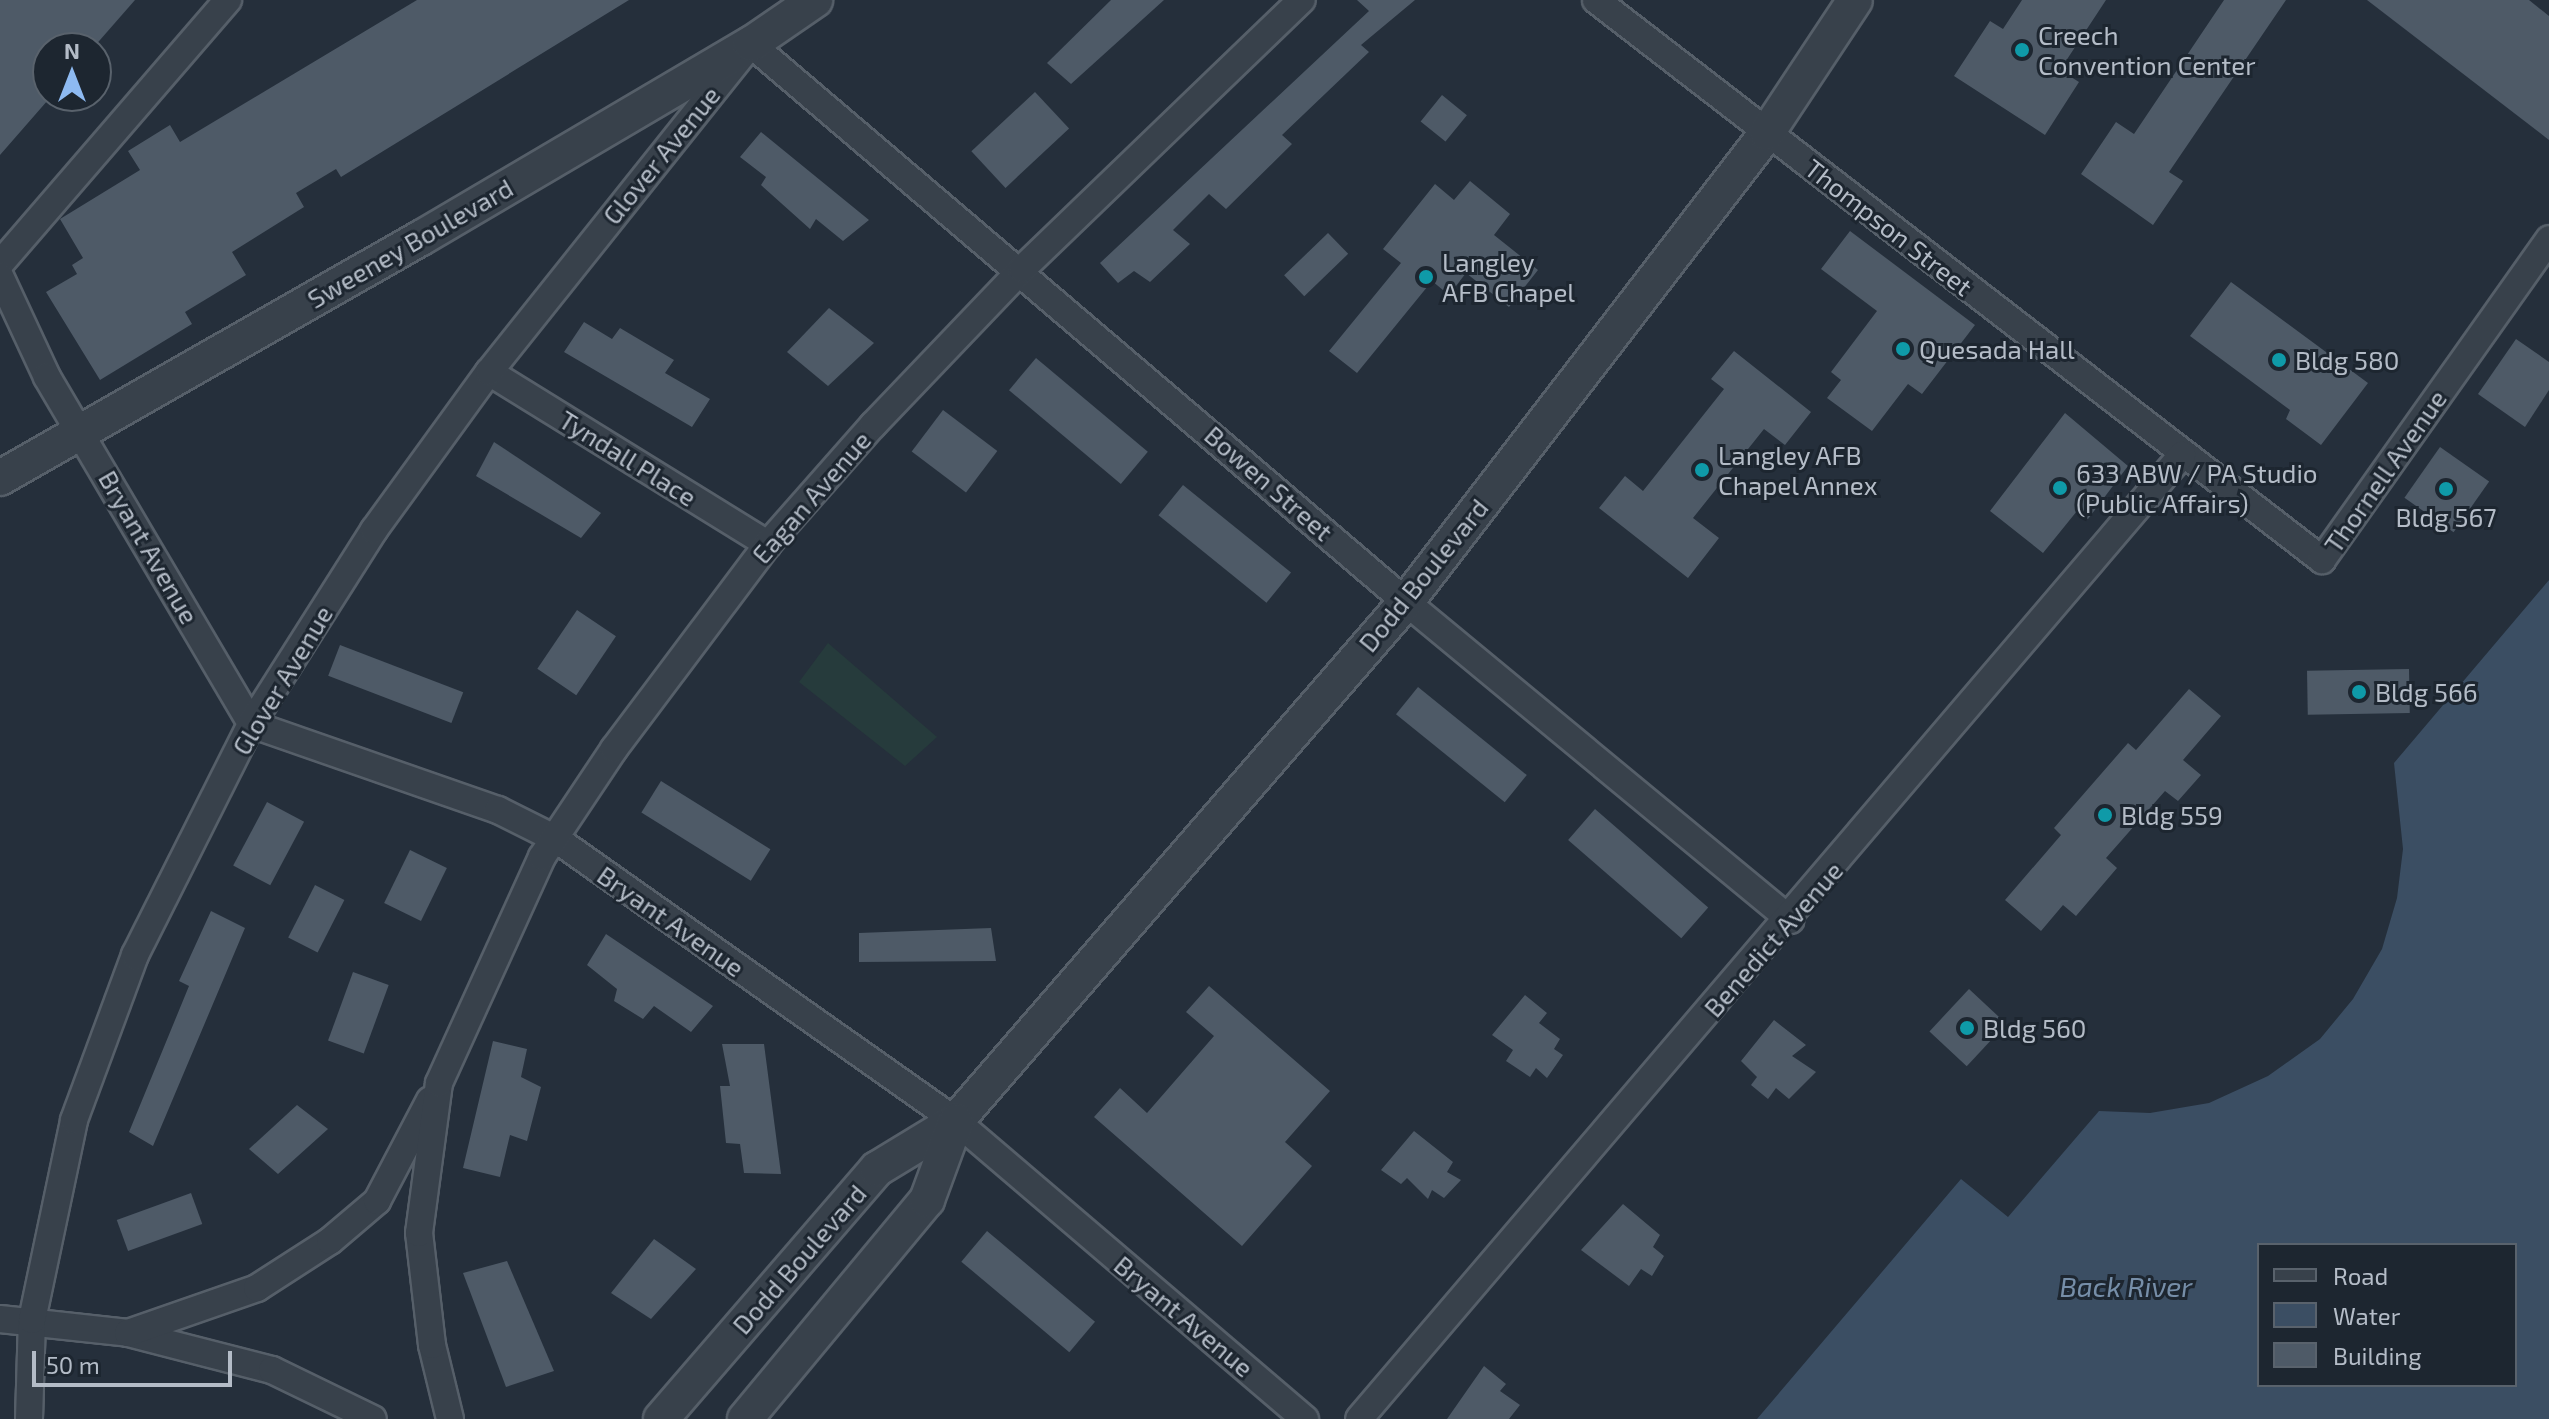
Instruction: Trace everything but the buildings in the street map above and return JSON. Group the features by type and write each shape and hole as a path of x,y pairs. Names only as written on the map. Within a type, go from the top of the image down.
{"street":[{"path":"0,264 228,0"},
{"name":"Sweeney Boulevard","path":"0,478 751,44 815,0"},
{"name":"Eagan Avenue","path":"128,1333 257,1288 330,1241 377,1201 439,1083 542,857 614,749 768,544 1022,269 1302,0"},
{"name":"Thompson Street","path":"1596,0 2182,455"},
{"name":"Dodd Boulevard","path":"661,1419 877,1169 956,1121 1406,602 1767,133 1855,0"},
{"name":"Bowen Street","path":"751,44 1022,269 1406,602 1790,920"},
{"name":"Glover Avenue","path":"29,1419 32,1320 74,1120 132,963 251,724 374,530 489,372 751,44"},
{"name":"Thornell Avenue","path":"2182,455 2322,560 2549,239"},
{"name":"Bryant Avenue","path":"0,276 47,377 81,430 251,724 498,810 556,839 956,1121 1305,1419"},
{"name":"Tyndall Place","path":"489,372 768,544"},
{"name":"Benedict Avenue","path":"1359,1419 1790,920 2182,455"},
{"name":"Eagan Avenue","path":"439,1083 419,1233 432,1345 450,1419"},
{"name":"Dodd Boulevard","path":"745,1419 927,1200 956,1121"},
{"path":"0,1319 32,1320 128,1333 272,1370 373,1419"}],"green space":[{"path":"828,643 937,737 905,766 799,682"}],"water":[{"name":"Back River","path":"2549,580 2549,1419 1757,1419 1961,1179 2008,1217 2099,1111 2150,1113 2209,1103 2268,1076 2320,1039 2353,999 2382,949 2397,898 2403,849 2394,763"}],"place":[{"name":"Creech Convention Center","path":"2022,50"},
{"name":"Langley AFB Chapel","path":"1426,277"},
{"name":"Quesada Hall","path":"1903,349"},
{"name":"Bldg 580","path":"2279,360"},
{"name":"Langley AFB Chapel Annex","path":"1702,470"},
{"name":"633 ABW / PA Studio (Public Affairs)","path":"2060,488"},
{"name":"Bldg 567","path":"2446,489"},
{"name":"Bldg 566","path":"2359,692"},
{"name":"Bldg 559","path":"2105,815"},
{"name":"Bldg 560","path":"1967,1028"}]}
